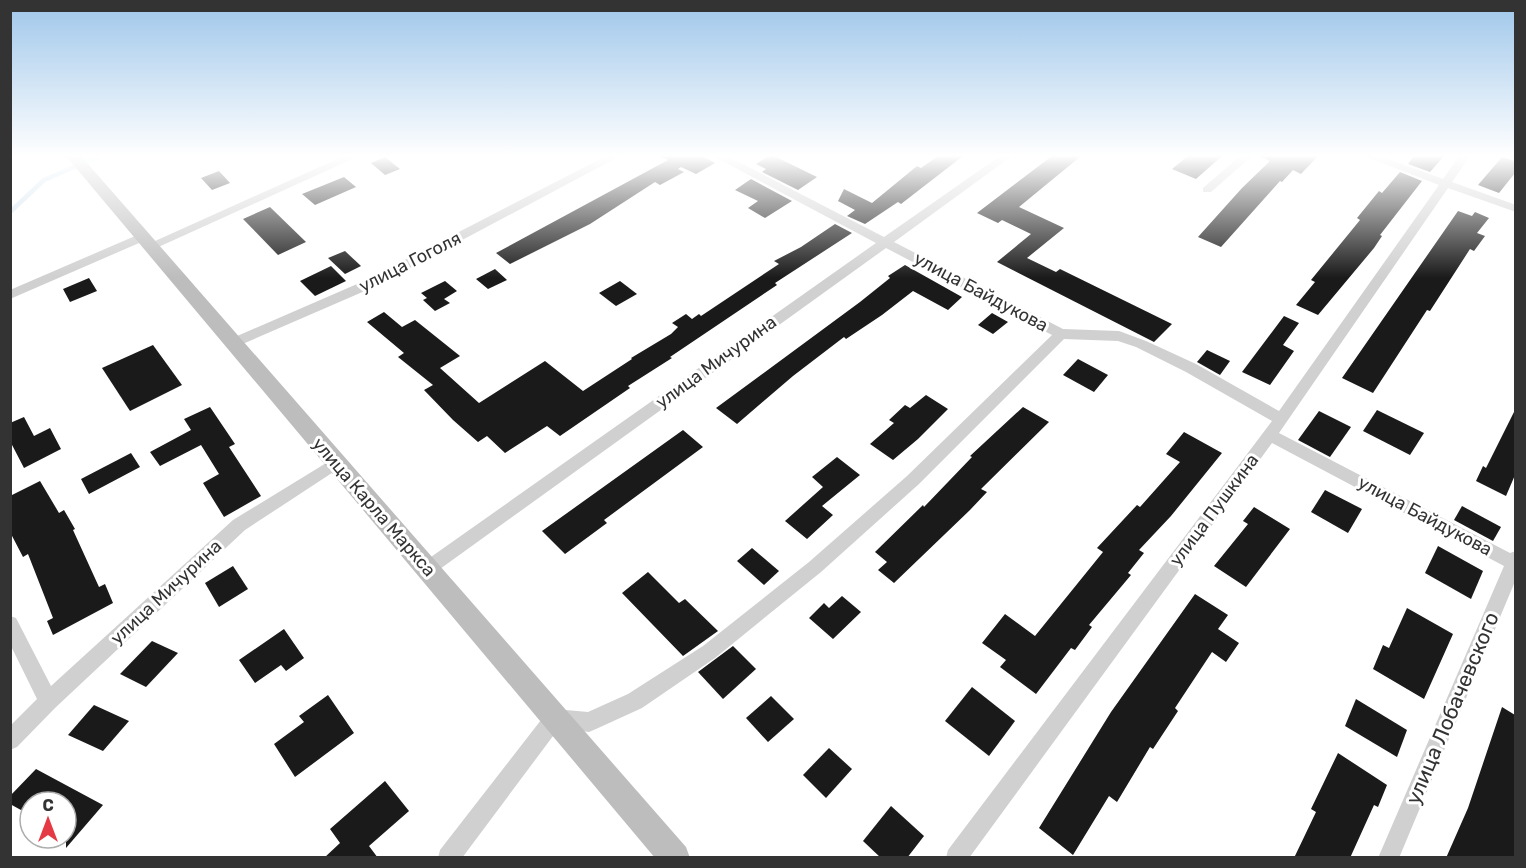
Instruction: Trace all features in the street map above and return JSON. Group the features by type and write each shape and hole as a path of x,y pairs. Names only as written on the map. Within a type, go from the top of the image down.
{"main road":[{"name":"улица Карла Маркса","path":"107,197 675,858"}],"street":[{"path":"10,295 256,197"},
{"name":"улица Гоголя","path":"233,343 369,284 537,197"},
{"name":"улица Байдукова","path":"798,197 1062,334 1119,336 1141,344 1191,368 1281,419"},
{"name":"улица Мичурина","path":"427,569 949,197"},
{"name":"улица Пушкина","path":"956,858 1270,435 1436,197"},
{"path":"1481,197 1515,209"},
{"path":"448,858 555,718 589,722 635,701 709,652 815,567 913,480 1062,334"},
{"name":"улица Байдукова","path":"1270,435 1515,561"},
{"name":"улица Мичурина","path":"10,740 48,701 239,525 336,463"},
{"name":"улица Лобачевского","path":"1388,858 1515,561"},
{"path":"10,624 48,701"}],"building":[{"path":"305,197 334,197 315,205"},
{"path":"600,197 633,197 590,224 510,264 496,253"},
{"path":"749,197 784,197 792,201 765,218 748,208 758,201"},
{"path":"840,197 859,197 872,203 880,197 911,197 901,204 898,202 865,224 847,216 855,210 838,201"},
{"path":"999,197 1032,197 1019,207 1064,228 1027,258 1056,272 1060,269 1172,324 1154,342 997,262 1031,234 1002,220 998,223 977,213"},
{"path":"1234,197 1266,197 1221,247 1198,237"},
{"path":"1375,197 1410,197 1380,235 1382,236 1374,248 1318,315 1296,305 1315,282 1311,280 1360,220 1357,218"},
{"path":"270,207 306,242 278,255 243,219"},
{"path":"1458,211 1472,216 1475,212 1489,218 1477,233 1485,236 1474,251 1470,249 1373,393 1342,378"},
{"path":"835,224 852,233 775,283 777,285 628,386 630,388 560,436 547,426 505,453 487,436 478,442 453,420 424,390 433,385 398,357 404,353 367,322 384,312 402,327 415,320 460,356 440,368 479,403 545,361 583,391 671,334 678,327 672,323 686,314 692,319 699,314 701,316 779,264 774,261 801,247"},
{"path":"345,251 361,266 345,274 328,258"},
{"path":"905,265 962,297 948,310 913,291 846,339 844,337 793,376 737,424 716,408 860,302 890,278 888,276"},
{"path":"331,266 346,281 315,296 300,281"},
{"path":"495,269 507,280 488,289 476,279"},
{"path":"89,278 97,291 70,302 63,289"},
{"path":"445,281 457,291 444,299 450,303 435,311 423,300 427,298 421,293"},
{"path":"620,281 637,294 616,306 599,293"},
{"path":"992,313 1008,322 993,334 978,325"},
{"path":"1284,316 1299,323 1283,345 1294,351 1270,385 1242,372"},
{"path":"153,345 182,385 130,411 102,368"},
{"path":"1207,350 1230,361 1220,375 1197,362"},
{"path":"1078,359 1108,375 1094,392 1063,375"},
{"path":"926,395 948,409 918,439 893,460 870,444 894,423 889,420 905,405 910,408"},
{"path":"210,407 235,444 229,447 261,496 224,517 203,483 219,474 201,445 160,466 150,452 191,430 184,419"},
{"path":"1023,407 1049,422 981,489 987,492 970,510 894,583 878,570 887,562 875,552 923,505 924,507 972,457 970,456"},
{"path":"1377,410 1424,433 1410,455 1363,431"},
{"path":"1515,410 1515,475 1506,496 1476,481 1483,466 1486,468"},
{"path":"1319,411 1351,427 1330,457 1298,440"},
{"path":"24,417 34,436 50,428 61,449 24,468 10,441 10,423"},
{"path":"683,430 703,447 604,520 607,523 565,554 542,531"},
{"path":"1184,432 1222,453 1171,516 1139,550 1144,553 1128,573 1131,575 1089,625 1092,627 1075,650 1071,648 1036,694 1000,667 1006,660 982,643 1005,614 1035,636 1103,552 1097,548 1137,505 1140,507 1180,462 1166,454"},
{"path":"131,453 140,467 89,494 81,479"},
{"path":"837,457 860,475 822,506 833,515 807,539 785,521 823,487 812,477"},
{"path":"40,481 59,513 64,510 75,529 73,530 99,587 105,584 113,603 53,635 47,621 53,618 28,554 23,557 10,532 10,496"},
{"path":"1325,490 1362,509 1348,533 1311,512"},
{"path":"1462,506 1501,527 1493,541 1454,520"},
{"path":"1254,507 1290,529 1246,587 1214,566 1248,524 1243,521"},
{"path":"1438,546 1483,571 1471,599 1425,573"},
{"path":"752,548 779,571 764,585 737,561"},
{"path":"233,566 248,589 219,607 205,583"},
{"path":"648,572 679,603 685,599 718,631 683,656 622,593"},
{"path":"1195,594 1228,615 1218,629 1239,643 1226,662 1212,652 1175,708 1178,711 1153,749 1150,747 1117,802 1109,796 1073,855 1039,828 1111,712"},
{"path":"842,596 861,612 833,639 809,618 824,603 829,608"},
{"path":"1407,608 1453,634 1424,699 1373,669 1383,645 1389,648"},
{"path":"284,629 304,658 286,671 281,665 255,683 239,660"},
{"path":"152,641 178,653 146,687 120,674"},
{"path":"733,646 756,669 723,699 698,672"},
{"path":"972,687 1015,721 989,756 945,721"},
{"path":"328,695 354,733 295,777 274,744 304,722 299,716"},
{"path":"771,696 794,719 768,742 746,718"},
{"path":"1356,699 1407,730 1397,757 1345,726"},
{"path":"94,705 129,721 103,751 68,735"},
{"path":"1502,707 1515,715 1515,858 1446,858 1468,808"},
{"path":"829,748 852,769 826,798 803,775"},
{"path":"1338,753 1387,785 1378,807 1374,805 1350,858 1294,858 1316,812 1311,809"},
{"path":"36,769 75,790 18,790 18,808 10,804 10,796"},
{"path":"385,781 409,811 369,846 378,858 324,858 340,843 330,829"},
{"path":"78,792 103,805 78,834"},
{"path":"891,806 924,836 907,858 881,858 863,841"}],"waterway":[{"path":"10,212 26,197"}]}
